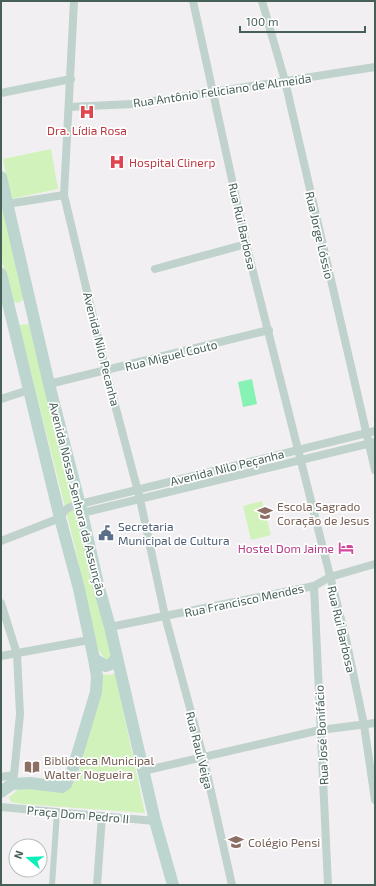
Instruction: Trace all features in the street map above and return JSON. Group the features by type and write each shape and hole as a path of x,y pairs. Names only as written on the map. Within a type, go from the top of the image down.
{"main road":[{"name":"Avenida Nossa Senhora da Assunção","path":"1,177 31,309 81,508 98,584 110,627 155,821 173,885"},
{"name":"Avenida Nossa Senhora da Assunção","path":"1,274 60,518 79,589 97,677 96,692 72,772 66,784 62,787 30,783 12,784 1,792"},
{"path":"11,315 22,314 31,309"},
{"path":"79,589 88,580 92,580 98,584"},
{"path":"94,659 106,666 111,664 116,658"}],"street":[{"name":"Avenida Nilo Pecanha","path":"74,1 64,195 106,371 140,499 165,616"},
{"name":"Rua Rui Barbosa","path":"193,1 246,244 346,639 364,725 375,800"},
{"name":"Rua Jorge Lóssio","path":"262,1 285,81 366,433 372,442 375,470"},
{"name":"Rua Antônio Feliciano de Almeida","path":"69,107 132,104 375,67"},
{"path":"1,93 71,79"},
{"path":"7,204 64,195"},
{"path":"154,269 246,244"},
{"name":"Rua Miguel Couto","path":"49,384 269,330"},
{"path":"1,399 29,390"},
{"name":"Avenida Nilo Peçanha","path":"81,508 137,489 375,431"},
{"name":"Avenida Nilo Peçanha","path":"81,508 140,499 372,442"},
{"path":"1,540 60,518 63,511 70,507 81,508"},
{"name":"Rua Francisco Mendes","path":"110,627 314,586 330,577 375,564"},
{"name":"Rua José Bonifácio","path":"314,586 328,885"},
{"path":"1,603 17,654 20,714 14,775"},
{"name":"Rua Raul Veiga","path":"165,616 203,756 232,885"},
{"path":"1,656 90,640"},
{"path":"143,771 320,730 375,723"},
{"path":"1,777 14,775 26,779 30,783"},
{"name":"Praça Dom Pedro II","path":"1,807 155,821"},
{"path":"52,885 57,812"},
{"path":"97,885 102,816"}],"shaded area":[{"path":"51,149 58,189 11,199 3,159"},
{"path":"1,197 24,299 19,303 11,301 1,256"},
{"path":"29,324 113,657 108,661 95,644 75,547 19,325"},
{"path":"252,379 257,404 243,407 238,382"},
{"path":"262,501 271,535 251,540 243,506"},
{"path":"115,673 145,813 11,802 9,797 20,788 66,789 73,784 78,776 101,688 102,674 110,675"}],"place":[{"name":"Dra. Lídia Rosa","path":"87,112"},
{"name":"Hospital Clinerp","path":"117,162"},
{"name":"Escola Sagrado Coração de Jesus","path":"265,513"},
{"name":"Secretaria Municipal de Cultura","path":"106,533"},
{"name":"Hostel Dom Jaime","path":"346,548"},
{"name":"Biblioteca Municipal Walter Nogueira","path":"32,767"},
{"name":"Colégio Pensi","path":"236,842"}]}
